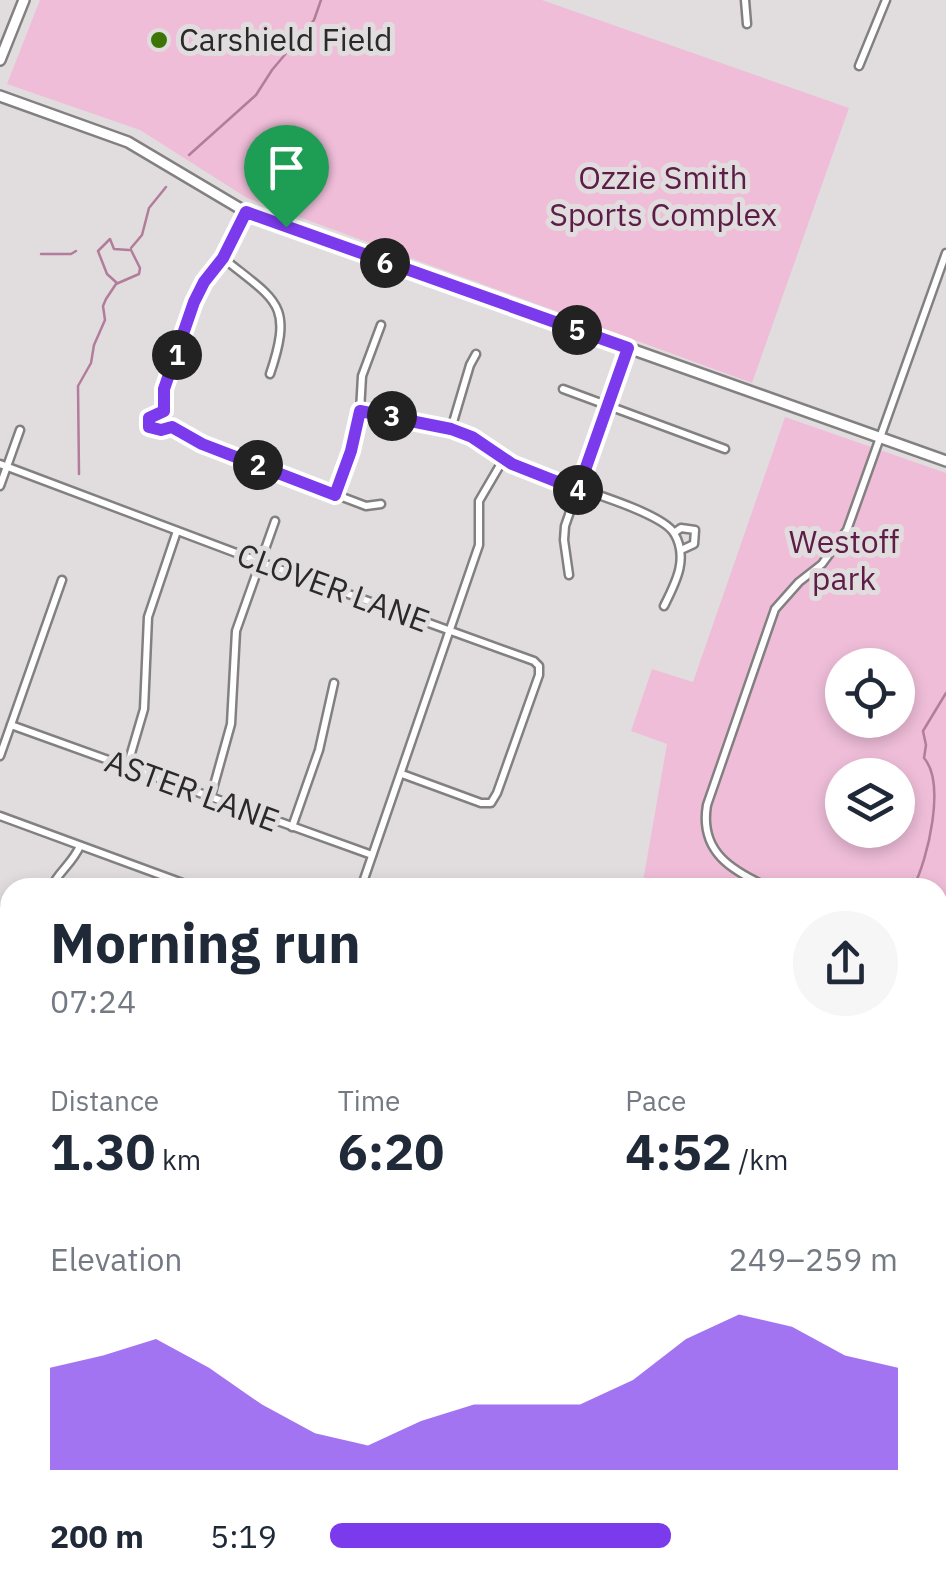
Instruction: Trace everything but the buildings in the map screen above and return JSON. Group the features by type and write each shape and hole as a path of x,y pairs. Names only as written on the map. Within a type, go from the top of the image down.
{"main road":[{"path":"0,60 24,0"},
{"path":"0,96 128,142 246,212 946,462"}],"street":[{"path":"745,0 747,24"},
{"path":"859,66 886,2 872,0"},
{"path":"246,212 223,258 194,302 164,389 164,411 172,427 202,444 366,506 381,504"},
{"path":"751,878 726,865 708,839 704,818 763,638 785,596 822,564 847,530 946,253"},
{"path":"223,258 265,292 279,309 283,324 270,374"},
{"path":"335,495 351,451 360,411 362,376 381,325"},
{"path":"569,574 565,526 628,348"},
{"path":"451,429 476,354"},
{"path":"563,389 725,448"},
{"path":"164,411 149,418 149,427 172,427"},
{"path":"360,411 451,429 472,437 503,460 659,519 674,533 681,550 680,568 664,606"},
{"path":"0,486 3,465 20,430"},
{"path":"364,878 479,546 479,501 503,460"},
{"name":"CLOVER LANE","path":"3,465 529,657 539,666 498,793 491,803 480,803 402,774"},
{"path":"211,796 231,724 236,632 275,521"},
{"path":"674,533 688,527 695,530 694,544 681,550"},
{"path":"127,768 144,709 148,617 177,531"},
{"path":"0,756 62,580"},
{"path":"292,827 319,750 334,683"},
{"name":"ASTER LANE","path":"11,724 372,856"},
{"path":"0,816 168,878"},
{"path":"56,878 73,861 80,846"}],"green space":[{"name":"Ozzie Smith Sports Complex","path":"40,0 542,0 849,108 752,383 247,198 140,130 7,84"},
{"name":"Westoff park","path":"785,417 946,473 946,878 644,878 667,744 631,731 652,669 693,682"}],"waterway":[{"path":"189,155 256,95 314,20 321,0"},
{"path":"131,248 142,235 149,208 166,187"},
{"path":"117,283 107,274 98,251 110,239 114,249 129,250"},
{"path":"79,474 78,386 91,363 105,320 106,299 116,284 139,274 131,250"},
{"path":"41,254 76,251"},
{"path":"917,878 929,841 934,802 934,785 924,758 923,731 946,693"}],"place":[{"name":"Carshield Field","path":"159,40"}],"route":[{"path":"246,212 286,227 628,348 578,490 503,460 472,437 451,429 360,411 335,495 202,444 172,427 149,427 149,418 164,411 164,389 194,302 223,258 246,212"}]}
